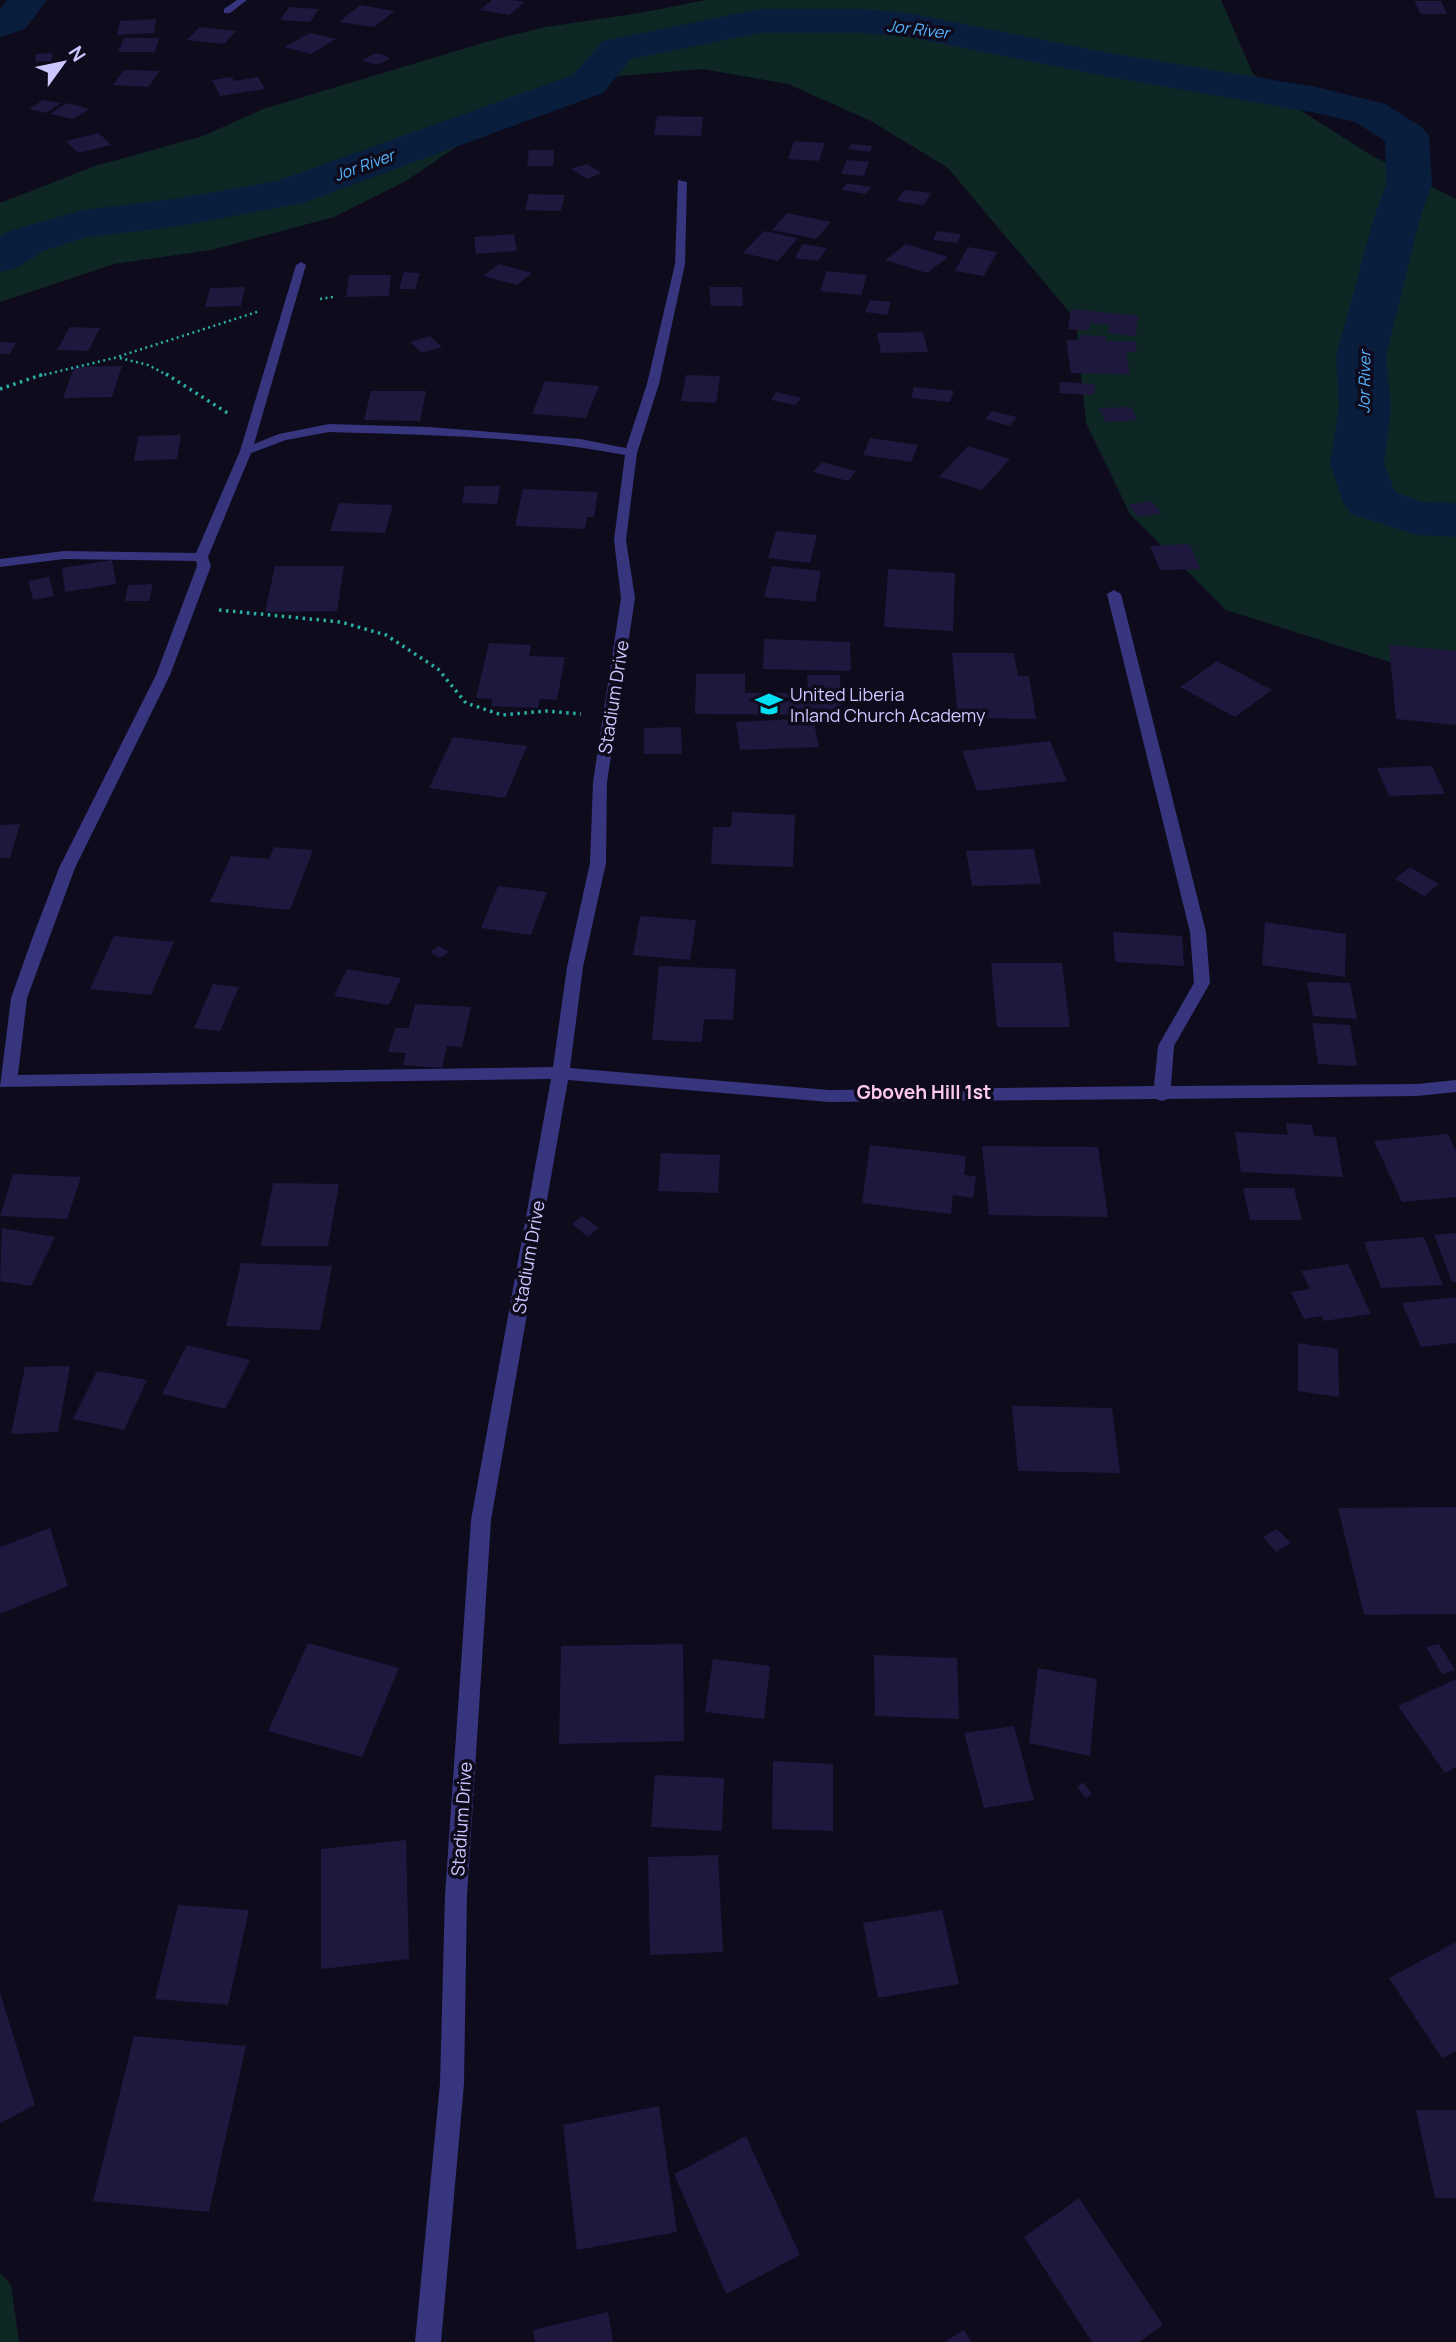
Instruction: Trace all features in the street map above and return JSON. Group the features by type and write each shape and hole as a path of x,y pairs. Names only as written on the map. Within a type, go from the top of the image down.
{"street":[{"path":"227,11 243,0"},
{"name":"Stadium Drive","path":"428,2342 452,2084 456,1895 481,1520 561,1073 575,968 598,863 600,782 628,598 620,540 631,453 653,384 680,264 682,182"},
{"path":"301,265 253,431 201,557 204,566 190,607 163,675 67,868 40,939 19,998 4,1081 561,1073 829,1096 1161,1095 1417,1090 1456,1086"},
{"path":"246,451 283,438 329,428 429,431 580,443 631,453"},
{"path":"0,564 64,555 201,557"},
{"path":"1114,594 1198,932 1202,983 1166,1046 1161,1095"}],"path":[{"path":"0,389 52,371 115,357 247,314 333,297"},
{"path":"115,357 133,359 200,393 253,431"},
{"path":"190,607 341,622 386,635 438,670 466,703 502,715 545,710 611,716"}],"green space":[{"path":"706,0 1221,0 1253,74 1292,105 1371,155 1456,199 1456,663 1399,665 1226,610 1130,514 1086,423 1076,320 948,168 871,121 788,84 702,69 620,76 562,96 456,147 406,181 334,217 211,250 114,264 0,302 0,203 95,166 203,136 263,109 496,39 546,27"},
{"path":"0,2273 11,2285 19,2342 0,2342"}],"building":[{"path":"492,0 525,2 509,15 480,10"},
{"path":"1414,1 1441,1 1447,14 1421,14"},
{"path":"360,5 395,11 374,27 339,22"},
{"path":"289,7 319,9 310,22 280,20"},
{"path":"156,19 154,33 117,35 120,21"},
{"path":"200,27 236,31 224,44 187,40"},
{"path":"310,33 336,39 311,54 284,47"},
{"path":"124,38 159,38 155,52 118,52"},
{"path":"53,53 51,61 35,62 36,54"},
{"path":"376,53 391,58 377,65 362,60"},
{"path":"124,70 159,71 149,87 113,85"},
{"path":"232,77 234,81 258,77 265,89 220,96 212,80"},
{"path":"43,100 61,103 46,113 29,109"},
{"path":"67,103 90,109 73,119 50,114"},
{"path":"657,116 703,117 701,136 654,135"},
{"path":"99,133 111,145 78,153 66,141"},
{"path":"794,141 825,143 819,161 788,159"},
{"path":"851,144 872,146 870,152 848,149"},
{"path":"529,150 554,150 553,166 527,166"},
{"path":"847,160 869,162 864,176 841,174"},
{"path":"587,164 602,173 587,179 571,169"},
{"path":"847,183 871,187 866,194 842,190"},
{"path":"904,190 931,193 924,205 897,201"},
{"path":"529,194 565,195 561,211 525,210"},
{"path":"787,213 831,222 816,239 772,230"},
{"path":"764,231 798,238 778,261 743,253"},
{"path":"937,231 961,234 957,243 933,240"},
{"path":"514,234 517,251 476,254 474,237"},
{"path":"803,244 827,248 818,261 795,258"},
{"path":"906,244 948,257 927,273 885,260"},
{"path":"968,247 997,252 984,276 955,271"},
{"path":"499,264 532,273 517,285 483,276"},
{"path":"827,271 867,275 861,295 820,291"},
{"path":"404,272 420,273 415,289 399,289"},
{"path":"349,275 391,275 389,296 346,297"},
{"path":"245,287 241,306 205,307 210,288"},
{"path":"709,287 742,287 743,306 711,306"},
{"path":"870,300 891,302 887,315 865,312"},
{"path":"1071,309 1138,316 1136,336 1108,333 1110,325 1090,323 1089,331 1068,329"},
{"path":"70,327 100,328 88,351 57,350"},
{"path":"923,332 928,352 881,353 877,333"},
{"path":"1080,335 1106,336 1106,341 1135,341 1137,352 1126,352 1130,374 1071,373 1066,340 1080,340"},
{"path":"430,336 442,347 422,353 410,342"},
{"path":"0,342 16,343 10,354 0,354"},
{"path":"122,366 112,397 63,398 74,367"},
{"path":"686,375 720,376 716,403 681,401"},
{"path":"545,381 599,386 586,418 532,414"},
{"path":"1060,382 1095,384 1094,395 1059,393"},
{"path":"914,387 954,391 950,402 911,398"},
{"path":"371,391 426,391 420,421 364,420"},
{"path":"776,392 801,398 795,405 771,400"},
{"path":"1131,407 1137,420 1106,422 1099,408"},
{"path":"992,411 1017,417 1010,426 985,419"},
{"path":"181,435 177,459 134,461 138,436"},
{"path":"870,438 918,445 911,462 863,455"},
{"path":"968,446 1010,459 982,490 939,477"},
{"path":"822,462 856,471 848,481 813,472"},
{"path":"465,486 500,486 497,504 462,503"},
{"path":"523,489 598,492 594,517 587,517 585,529 515,526"},
{"path":"1151,501 1161,513 1139,517 1128,505"},
{"path":"339,503 393,505 385,533 330,531"},
{"path":"776,531 817,535 810,563 768,558"},
{"path":"1190,544 1200,569 1160,570 1150,546"},
{"path":"112,560 116,584 65,592 62,568"},
{"path":"275,566 344,566 337,611 265,612"},
{"path":"772,566 821,571 815,602 764,597"},
{"path":"888,569 955,573 953,631 884,627"},
{"path":"49,577 54,596 33,600 28,581"},
{"path":"153,584 149,601 125,601 128,585"},
{"path":"764,639 850,642 851,671 763,669"},
{"path":"489,643 531,645 529,656 565,657 557,700 540,699 538,708 491,706 493,699 476,698"},
{"path":"1389,645 1456,651 1456,725 1396,719"},
{"path":"952,653 1014,653 1018,676 1029,676 1036,719 958,718"},
{"path":"1217,661 1272,690 1235,717 1180,687"},
{"name":"United Liberia Inland Church Academy","path":"696,674 745,674 745,693 808,693 807,675 840,675 842,715 695,714"},
{"path":"813,718 819,747 740,750 736,722"},
{"path":"681,727 682,754 644,754 644,728"},
{"path":"453,737 527,746 505,798 429,788"},
{"path":"1050,741 1067,781 977,791 962,751"},
{"path":"1432,766 1445,794 1389,796 1377,768"},
{"path":"732,812 795,815 793,867 711,864 713,827 731,827"},
{"path":"20,824 10,858 0,858 0,825"},
{"path":"274,847 313,850 290,910 210,902 231,856 269,859"},
{"path":"1034,849 1041,884 972,886 966,851"},
{"path":"1410,867 1439,884 1424,896 1395,879"},
{"path":"498,886 547,892 531,935 481,928"},
{"path":"640,916 696,920 690,960 633,955"},
{"path":"1265,922 1346,934 1345,977 1262,965"},
{"path":"1113,932 1182,936 1184,966 1115,962"},
{"path":"114,936 174,942 151,995 90,989"},
{"path":"439,946 449,952 440,958 430,952"},
{"path":"991,963 1062,963 1070,1027 997,1027"},
{"path":"659,966 736,969 733,1020 704,1019 702,1042 652,1040"},
{"path":"347,969 401,978 389,1005 334,996"},
{"path":"1307,982 1350,983 1357,1019 1313,1016"},
{"path":"213,984 239,987 220,1031 194,1028"},
{"path":"415,1004 471,1007 462,1047 447,1046 442,1068 403,1065 406,1053 388,1052 395,1028 409,1028"},
{"path":"1312,1023 1350,1025 1357,1066 1318,1064"},
{"path":"1286,1123 1312,1125 1314,1136 1336,1137 1343,1177 1241,1172 1235,1132 1288,1135"},
{"path":"1448,1134 1456,1151 1456,1197 1402,1202 1374,1141"},
{"path":"870,1145 966,1156 964,1175 976,1176 973,1198 953,1195 951,1214 862,1203"},
{"path":"982,1146 1098,1147 1108,1217 989,1215"},
{"path":"661,1153 720,1155 718,1193 658,1191"},
{"path":"13,1174 81,1177 67,1219 0,1216"},
{"path":"273,1183 339,1184 328,1246 261,1246"},
{"path":"1243,1188 1294,1188 1302,1220 1250,1220"},
{"path":"582,1216 599,1228 588,1237 572,1224"},
{"path":"2,1228 55,1237 31,1286 0,1281"},
{"path":"1456,1233 1456,1282 1452,1282 1434,1235"},
{"path":"1424,1237 1443,1285 1381,1288 1364,1242"},
{"path":"241,1263 332,1266 320,1330 226,1326"},
{"path":"1348,1264 1371,1314 1324,1321 1322,1316 1304,1319 1291,1292 1310,1289 1301,1271"},
{"path":"1456,1297 1456,1343 1421,1347 1402,1303"},
{"path":"1298,1343 1338,1349 1339,1397 1298,1391"},
{"path":"187,1345 250,1360 225,1409 162,1394"},
{"path":"70,1366 58,1432 11,1434 25,1367"},
{"path":"97,1371 147,1380 124,1430 73,1419"},
{"path":"1012,1406 1112,1408 1120,1473 1018,1471"},
{"path":"1456,1507 1456,1614 1364,1615 1338,1508"},
{"path":"50,1528 68,1586 0,1614 0,1547"},
{"path":"1277,1529 1291,1543 1276,1552 1263,1537"},
{"path":"308,1643 399,1668 362,1757 268,1731"},
{"path":"683,1644 684,1741 559,1744 561,1646"},
{"path":"1439,1644 1455,1670 1442,1674 1426,1647"},
{"path":"874,1655 957,1658 959,1719 875,1716"},
{"path":"713,1659 770,1666 764,1719 705,1712"},
{"path":"1038,1668 1097,1679 1090,1756 1029,1743"},
{"path":"1456,1679 1456,1767 1445,1773 1398,1706"},
{"path":"1014,1726 1034,1800 984,1808 964,1733"},
{"path":"773,1761 833,1764 833,1831 772,1829"},
{"path":"655,1775 724,1778 722,1831 651,1827"},
{"path":"1083,1782 1092,1794 1086,1798 1077,1787"},
{"path":"406,1840 409,1959 321,1969 321,1849"},
{"path":"718,1855 723,1952 650,1955 648,1857"},
{"path":"178,1905 249,1910 228,2005 155,1999"},
{"path":"942,1910 959,1984 878,1998 863,1923"},
{"path":"1456,1942 1456,2051 1442,2058 1389,1978"},
{"path":"0,1993 35,2105 0,2123"},
{"path":"134,2036 246,2046 209,2212 93,2201"},
{"path":"659,2106 677,2232 577,2250 563,2125"},
{"path":"1416,2110 1456,2110 1456,2198 1435,2198"},
{"path":"746,2136 800,2255 726,2294 674,2174"},
{"path":"1079,2198 1163,2325 1139,2342 1092,2342 1024,2237"},
{"path":"608,2312 613,2342 535,2342 533,2330"},
{"path":"964,2330 971,2342 944,2342"}],"waterway":[{"name":"Jor River","path":"0,25 11,21 27,0"},
{"name":"Jor River","path":"0,258 26,241 82,224 180,212 287,193 588,84 617,50 760,21 862,21 908,25 1104,64 1316,100 1370,113 1407,136 1409,184 1396,221 1361,357 1365,408 1357,463 1371,502 1417,518 1456,520"}],"place":[{"name":"United Liberia Inland Church Academy","path":"769,704"}],"district":[{"name":"Gboveh Hill 1st","path":"924,1092"}]}
